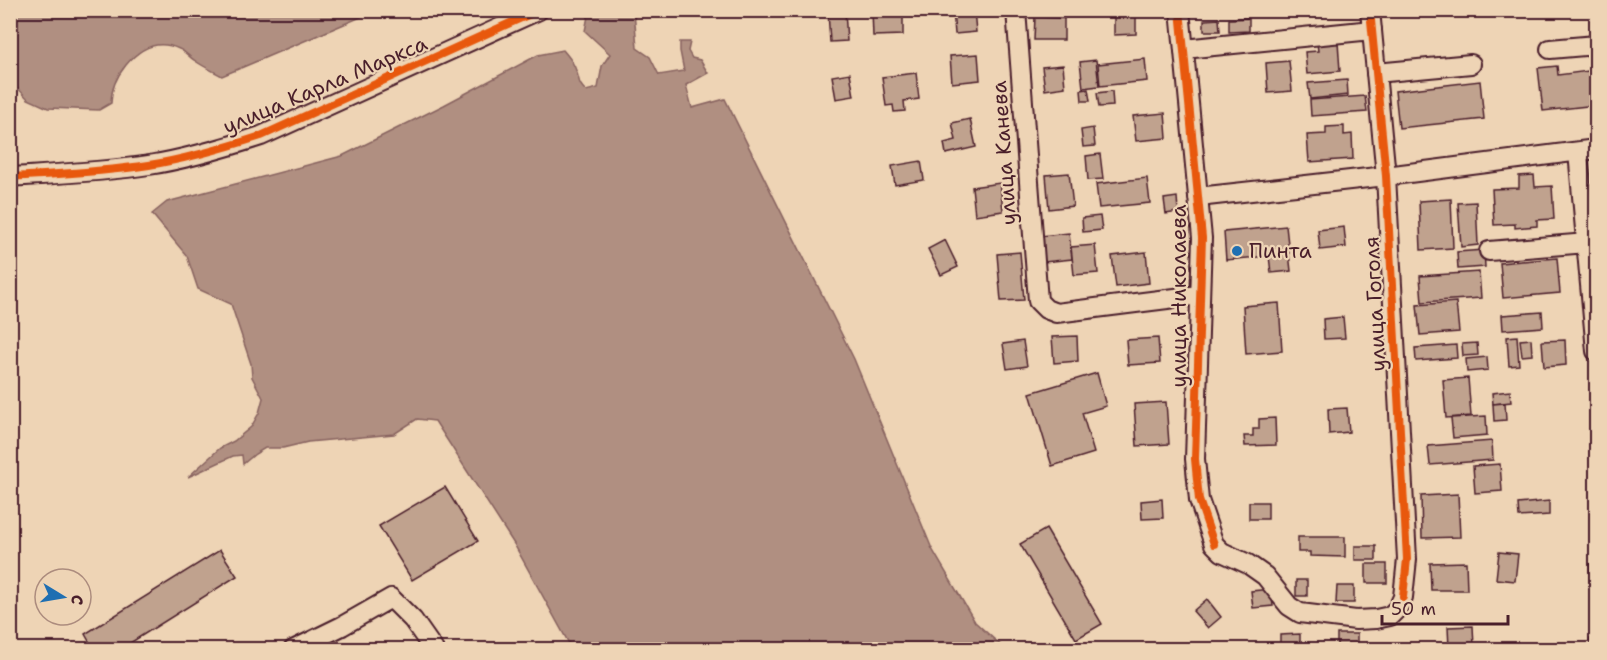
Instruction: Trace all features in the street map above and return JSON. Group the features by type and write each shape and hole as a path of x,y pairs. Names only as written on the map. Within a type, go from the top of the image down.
{"street":[{"name":"улица Карла Маркса","path":"10,177 148,165 218,150 270,132 539,10"},
{"name":"улица Канева","path":"1016,10 1038,302 1046,309 1056,313 1199,295"},
{"name":"улица Николаева","path":"1180,10 1202,238 1195,459 1199,500 1214,544"},
{"name":"улица Гоголя","path":"1214,544 1222,552 1248,564 1265,576 1289,606 1300,613 1356,620 1376,619 1390,616 1398,608 1403,597 1407,560 1386,176 1370,10"},
{"path":"1184,49 1372,30"},
{"path":"1550,49 1596,45"},
{"path":"1376,74 1471,64"},
{"path":"1198,197 1596,149"},
{"path":"1578,152 1596,351"},
{"path":"1489,251 1587,243"},
{"path":"293,650 391,598 412,620 434,650"}],"shaded area":[{"path":"11,10 375,11 222,76 179,49 164,45 150,47 137,54 126,65 115,83 111,103 99,110 48,108 28,99 11,81"},
{"path":"589,11 634,11 637,48 650,57 659,75 684,71 680,42 690,42 688,51 692,58 700,60 708,73 686,85 692,108 725,99 854,359 932,549 975,622 1005,649 572,649 514,544 435,421 417,419 394,434 308,442 283,448 265,448 243,464 242,455 233,456 188,477 220,448 234,441 251,427 259,413 263,398 252,377 251,364 231,304 198,289 187,256 152,214 167,202 342,156 538,55 563,50 573,63 583,88 586,91 598,88 602,66 610,54 585,31"}],"building":[{"path":"872,10 903,10 903,35 873,36"},
{"path":"953,10 974,10 976,32 955,34"},
{"path":"1045,10 1064,10 1064,18 1045,17"},
{"path":"1114,10 1136,10 1136,34 1114,35"},
{"path":"845,11 847,41 830,42 828,12"},
{"path":"1035,17 1064,18 1064,40 1034,40"},
{"path":"1249,18 1249,31 1229,32 1229,19"},
{"path":"1219,19 1220,31 1204,31 1204,20"},
{"path":"1338,42 1340,71 1307,74 1305,52 1318,51 1317,43"},
{"path":"978,54 980,80 952,83 950,56"},
{"path":"1145,59 1147,81 1100,86 1098,64"},
{"path":"1096,60 1099,86 1083,88 1080,62"},
{"path":"1289,61 1292,91 1268,93 1266,63"},
{"path":"1063,65 1065,87 1045,90 1042,67"},
{"path":"1557,66 1558,75 1596,70 1596,105 1543,111 1538,68"},
{"path":"850,73 854,96 836,99 832,76"},
{"path":"916,73 919,99 904,101 905,111 894,112 893,105 886,106 882,77"},
{"path":"1347,80 1348,95 1310,99 1308,83"},
{"path":"1480,81 1484,119 1399,128 1395,91"},
{"path":"1088,89 1090,101 1082,101 1081,90"},
{"path":"1112,91 1113,106 1099,107 1097,93"},
{"path":"1365,96 1367,112 1311,116 1310,100"},
{"path":"1165,113 1167,138 1136,141 1133,116"},
{"path":"970,119 976,147 946,154 944,143 956,140 952,123"},
{"path":"1344,126 1344,135 1352,134 1353,159 1309,162 1307,135 1326,134 1326,127"},
{"path":"1093,128 1095,146 1083,147 1081,130"},
{"path":"1100,154 1103,179 1088,180 1086,156"},
{"path":"921,161 924,180 895,185 892,166"},
{"path":"1069,173 1073,206 1049,209 1046,175"},
{"path":"1534,175 1535,187 1552,186 1554,219 1537,220 1537,226 1515,228 1515,224 1494,225 1492,189 1519,188 1519,176"},
{"path":"1147,178 1150,203 1099,208 1096,184"},
{"path":"1000,183 1003,211 975,215 972,187"},
{"path":"1177,197 1178,212 1166,214 1164,199"},
{"path":"1451,199 1453,248 1421,250 1419,201"},
{"path":"1476,202 1478,245 1461,247 1458,203"},
{"path":"1100,216 1102,230 1083,232 1082,218"},
{"path":"1286,226 1291,271 1271,273 1269,256 1226,260 1224,232"},
{"path":"1344,227 1346,247 1320,250 1318,230"},
{"path":"1069,233 1072,259 1044,262 1041,236"},
{"path":"945,240 958,267 941,275 928,249"},
{"path":"1095,245 1098,273 1074,275 1071,247"},
{"path":"1484,250 1485,267 1458,269 1457,252"},
{"path":"1020,252 1024,300 1001,301 997,254"},
{"path":"1146,252 1149,283 1116,287 1112,256"},
{"path":"1557,258 1560,293 1503,298 1500,263"},
{"path":"1479,272 1481,298 1422,302 1420,276"},
{"path":"1456,302 1459,332 1420,335 1417,305"},
{"path":"1279,303 1282,351 1246,354 1243,306"},
{"path":"1542,312 1543,327 1503,330 1502,315"},
{"path":"1343,317 1345,338 1324,339 1323,319"},
{"path":"1077,336 1078,361 1054,363 1052,337"},
{"path":"1517,336 1519,365 1509,366 1507,337"},
{"path":"1158,338 1160,363 1128,365 1126,340"},
{"path":"1531,339 1532,355 1522,356 1520,340"},
{"path":"1565,340 1566,365 1544,367 1542,341"},
{"path":"1023,341 1027,366 1007,369 1003,344"},
{"path":"1477,343 1478,355 1463,356 1462,344"},
{"path":"1456,345 1457,358 1416,361 1415,348"},
{"path":"1487,357 1488,370 1467,372 1466,359"},
{"path":"1097,373 1106,406 1082,413 1094,453 1052,466 1030,393"},
{"path":"1468,378 1471,416 1446,418 1443,380"},
{"path":"1510,391 1511,402 1493,404 1492,393"},
{"path":"1166,402 1169,444 1137,446 1134,404"},
{"path":"1505,403 1506,420 1494,421 1493,404"},
{"path":"1347,408 1349,432 1329,434 1328,409"},
{"path":"1486,416 1487,435 1453,438 1451,418"},
{"path":"1275,418 1276,445 1245,446 1244,436 1253,436 1253,429 1259,429 1259,419"},
{"path":"1492,441 1493,460 1430,465 1428,446"},
{"path":"1500,464 1502,491 1475,493 1473,466"},
{"path":"445,487 478,541 412,580 379,526"},
{"path":"1458,494 1460,537 1422,538 1421,496"},
{"path":"1162,499 1163,518 1142,519 1141,501"},
{"path":"1549,501 1549,515 1519,517 1518,504"},
{"path":"1249,502 1268,502 1268,519 1249,519"},
{"path":"1046,529 1102,624 1076,639 1020,544"},
{"path":"1298,537 1345,537 1345,557 1310,556 1310,552 1298,552"},
{"path":"1355,546 1376,546 1376,560 1355,560"},
{"path":"220,550 237,576 119,650 94,650 85,634"},
{"path":"1499,552 1518,554 1515,581 1496,579"},
{"path":"1466,562 1467,590 1431,590 1430,563"},
{"path":"1366,564 1387,564 1387,583 1366,583"},
{"path":"1590,564 1596,564 1596,586 1590,586"},
{"path":"1296,580 1307,580 1307,596 1296,596"},
{"path":"1337,586 1354,586 1354,603 1336,603"},
{"path":"1271,589 1273,606 1253,608 1251,591"},
{"path":"1207,599 1221,617 1208,628 1193,611"},
{"path":"1473,626 1474,647 1449,648 1448,627"},
{"path":"1300,634 1300,650 1280,650 1280,635"},
{"path":"1337,634 1357,634 1357,650 1337,650"},
{"path":"1590,639 1596,639 1596,650 1590,650"}],"cycle path":[{"path":"10,177 149,165 219,149 261,136 539,10"},
{"path":"1180,10 1202,238 1195,459 1199,500 1214,544"},
{"path":"1370,10 1386,176 1407,559 1403,597"}],"place":[{"name":"Пинта","path":"1237,251"}]}
